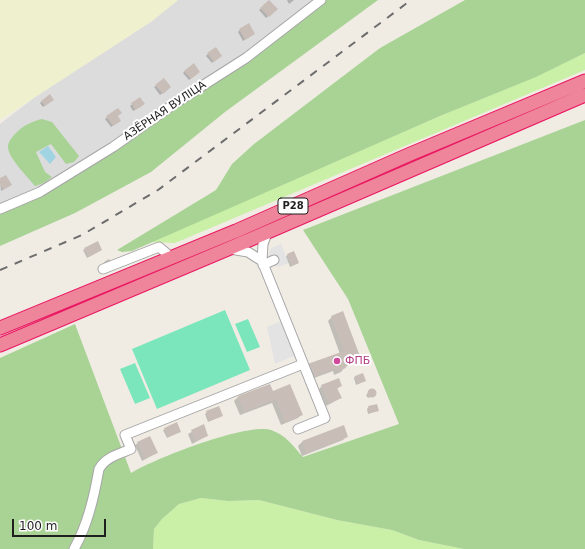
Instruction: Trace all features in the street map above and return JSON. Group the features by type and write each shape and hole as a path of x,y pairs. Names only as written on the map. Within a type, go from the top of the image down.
{"highway":[{"name":"Р28","path":"0,328 172,258 408,155 585,81"},
{"name":"Р28","path":"0,345 585,95"}],"street":[{"name":"АЗЁРНАЯ ВУЛІЦА","path":"0,209 40,192 113,147 177,102 246,58 321,0"},
{"path":"268,231 263,244 262,263 325,418 298,429"},
{"path":"103,269 159,247 172,258"},
{"path":"229,248 248,252 262,263"},
{"path":"262,263 274,260"},
{"path":"74,549 82,536 88,517 99,469 103,462 112,456 131,448 125,436 303,364"}],"shaded area":[{"path":"178,0 321,0 246,58 70,174 0,207 0,124 35,97 152,21"},
{"path":"281,244 289,263 278,267 271,264 268,257 271,248"},
{"path":"283,320 298,354 275,364 267,327"}],"green space":[{"path":"0,0 178,0 152,21 0,120"},
{"path":"321,0 378,0 225,112 151,172 75,213 0,246 0,208 40,192 113,147"},
{"path":"465,0 585,0 585,53 536,77 440,116 132,251 122,252 117,250 216,190 232,164 254,144 380,48"},
{"path":"585,53 585,70 175,243 150,242 440,116 535,77"},
{"path":"42,119 52,122 79,156 74,162 66,164 51,144 36,152 45,172 52,177 44,183 35,186 11,156 8,145 12,137 23,127"},
{"path":"585,120 585,549 464,549 419,540 392,530 337,520 259,500 228,501 201,498 179,504 162,519 154,529 153,549 0,549 0,358 75,324 131,473 179,451 222,436 243,431 259,429 276,432 289,441 303,457 399,424 348,299 303,230"},
{"path":"225,310 250,370 157,409 132,349"},
{"path":"248,319 260,347 247,352 235,324"},
{"path":"135,363 150,398 135,404 120,369"},
{"path":"201,498 228,501 259,500 337,520 392,530 419,540 464,549 153,549 154,529 162,519 179,504"}],"water":[{"path":"48,146 56,157 50,164 39,152"}],"building":[{"path":"269,0 278,9 269,17 260,8"},
{"path":"249,23 255,34 245,40 239,29"},
{"path":"216,47 222,56 214,62 207,53"},
{"path":"194,63 200,72 191,79 184,71"},
{"path":"164,78 171,87 163,94 155,85"},
{"path":"50,94 54,100 45,106 41,101"},
{"path":"140,97 145,104 135,110 131,103"},
{"path":"118,108 122,113 118,116 121,121 113,126 106,116"},
{"path":"6,175 12,185 3,190 0,184 0,178"},
{"path":"98,241 102,250 89,257 84,248"},
{"path":"294,251 299,263 292,266 287,254"},
{"path":"343,311 361,359 345,365 346,368 338,371 337,368 310,378 305,365 344,351 331,316"},
{"path":"363,373 366,381 358,384 355,376"},
{"path":"339,378 342,386 337,388 342,398 329,403 321,385"},
{"path":"270,384 273,391 290,384 303,415 285,422 276,399 244,412 238,396"},
{"path":"370,389 374,389 376,393 374,397 370,397 368,395 368,391"},
{"path":"377,404 379,411 370,413 368,406"},
{"path":"219,406 223,416 210,421 206,411"},
{"path":"177,422 181,432 168,437 164,428"},
{"path":"204,424 208,436 195,441 191,430"},
{"path":"344,425 348,437 306,453 302,441"},
{"path":"150,436 158,453 145,458 137,442"}],"railway":[{"path":"0,270 82,235 158,190 411,0"}],"place":[{"name":"ФПБ","path":"337,361"}]}
